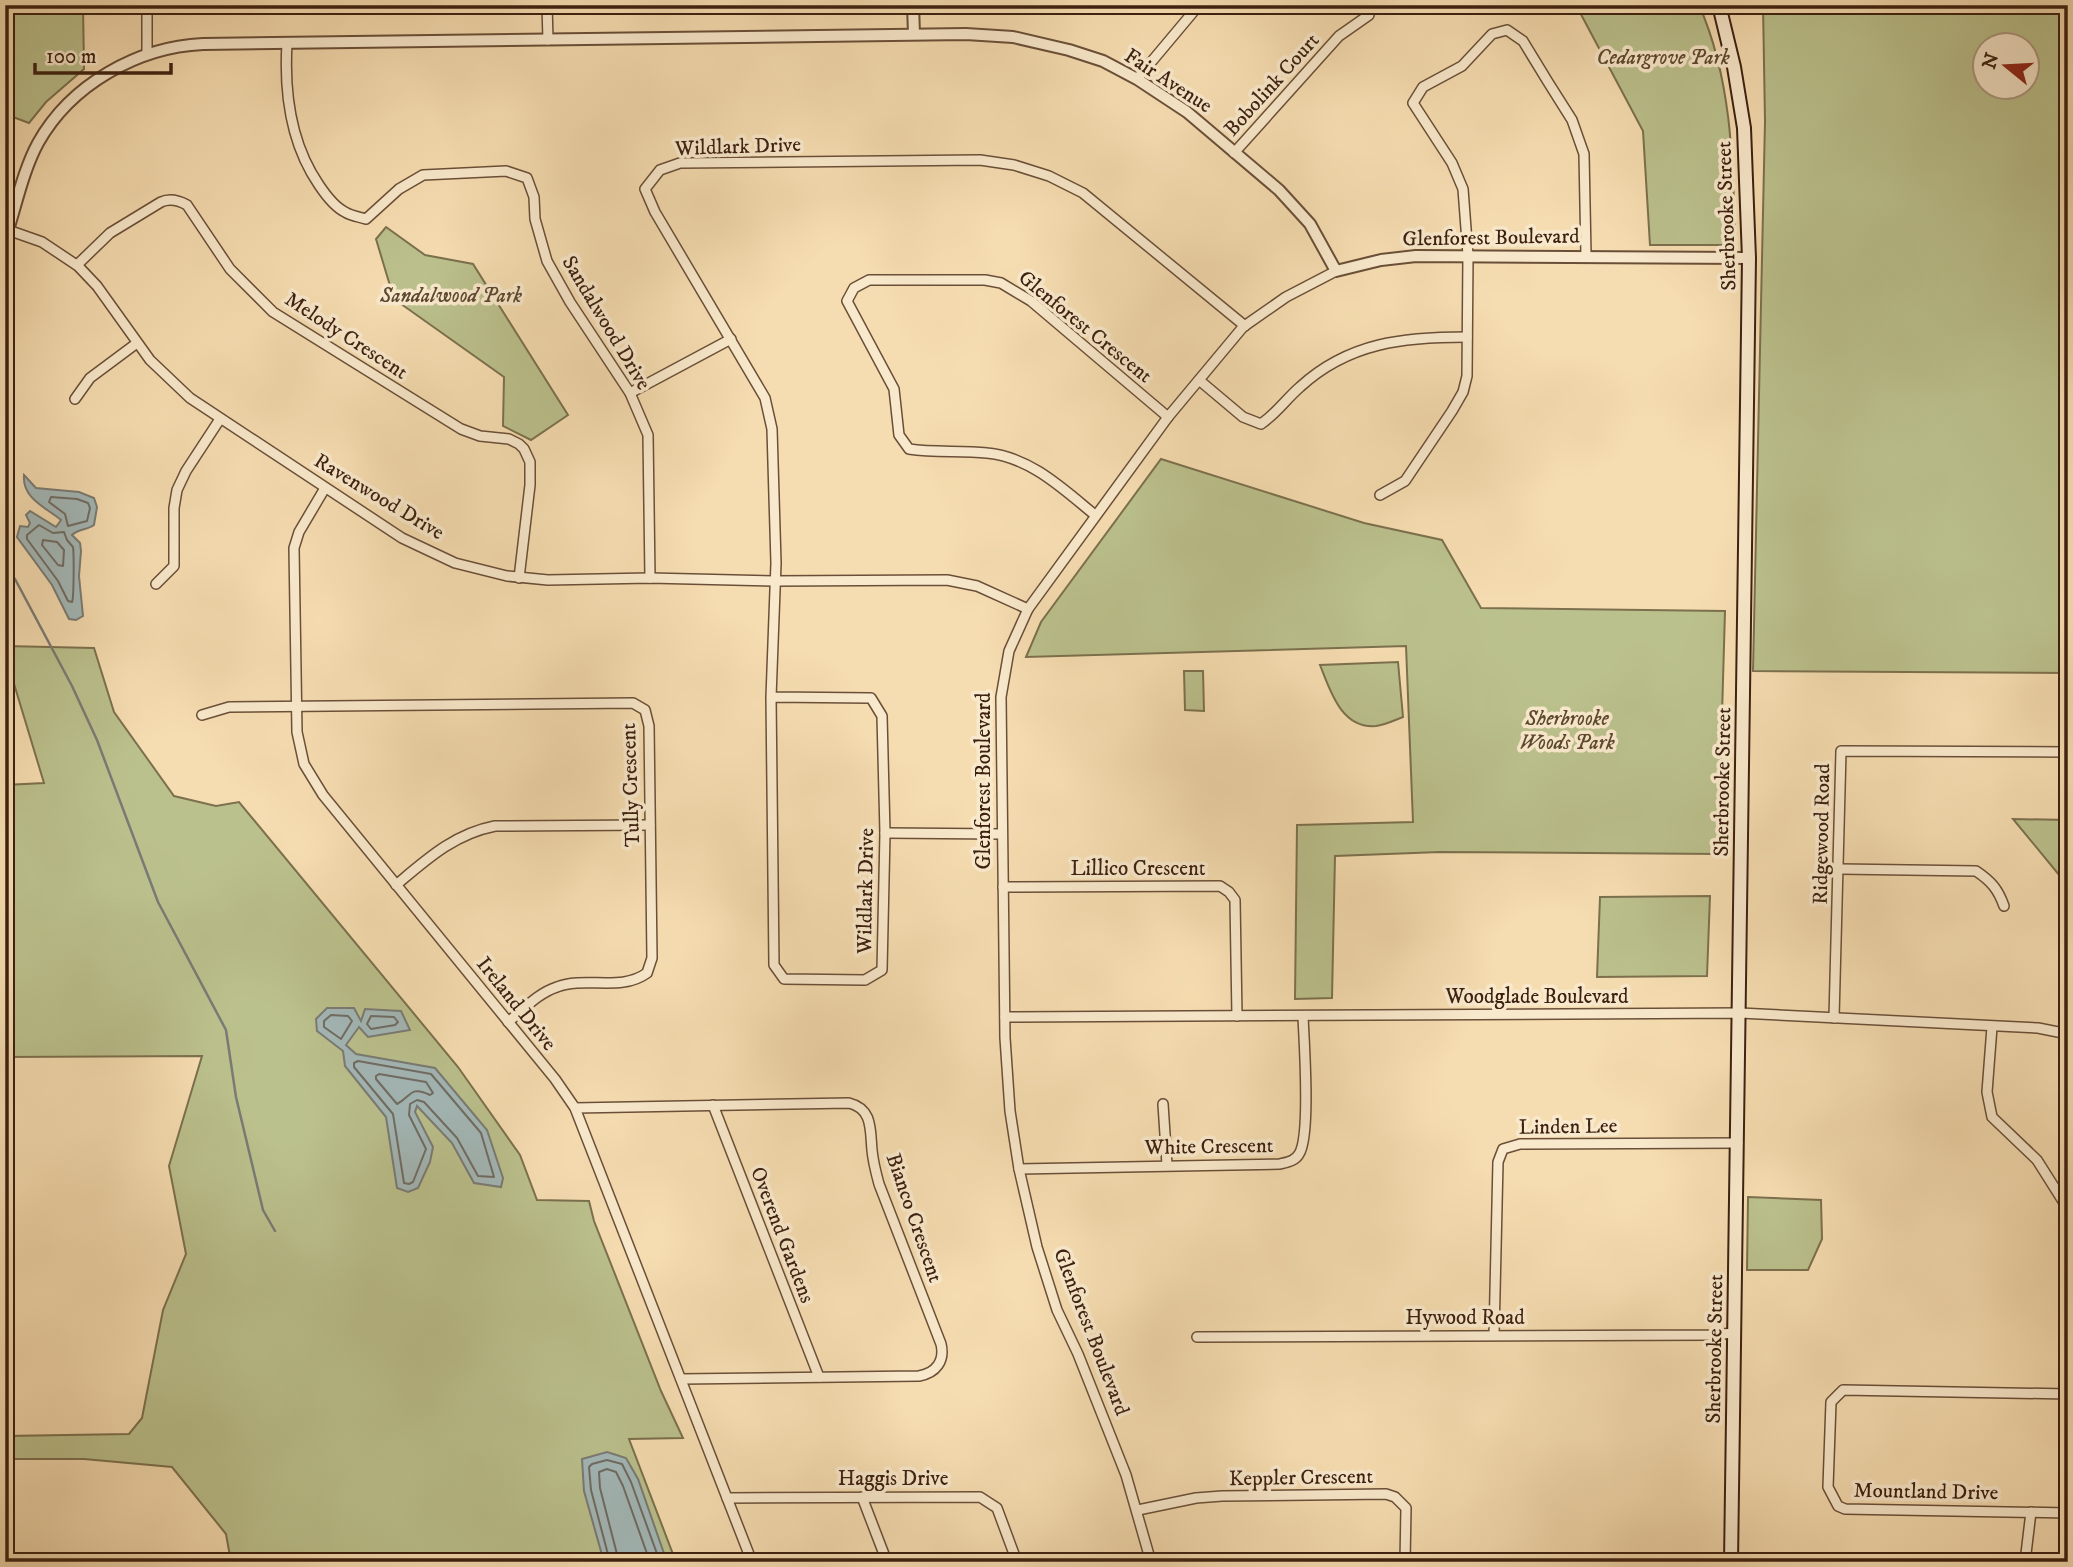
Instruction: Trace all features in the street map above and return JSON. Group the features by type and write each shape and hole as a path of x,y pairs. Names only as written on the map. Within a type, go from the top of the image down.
{"main road":[{"name":"Sherbrooke Street","path":"1723,7 1744,128 1749,258 1731,1562"}],"street":[{"path":"147,5 148,54"},
{"path":"547,5 548,40"},
{"path":"913,5 914,34"},
{"path":"1137,79 1199,5"},
{"name":"Bobolink Court","path":"1234,153 1339,36 1369,15"},
{"path":"1380,495 1405,481 1463,392 1467,376 1468,255 1463,189 1452,163 1413,103 1423,87 1462,66 1492,34 1507,30 1523,41 1572,120 1584,154 1586,255"},
{"name":"Fair Avenue","path":"7,229 32,155 52,122 71,101 119,66 148,54 191,45 914,34 1013,37 1102,61 1137,79 1187,112 1279,190 1310,223 1336,271"},
{"name":"Sandalwood Drive","path":"287,43 290,119 303,158 325,194 344,212 366,219 399,189 422,176 506,171 527,178 534,197 535,219 547,261 570,302 630,393 648,435 650,578"},
{"name":"Wildlark Drive","path":"771,697 871,698 882,716 885,833 881,970 865,980 785,979 775,965 771,697 775,581 772,429 765,398 655,212 645,189 660,170 680,163 981,160 1014,165 1049,176 1083,193 1245,326"},
{"name":"Melody Crescent","path":"77,265 110,233 161,202 180,201 187,205 230,269 273,312 461,429 480,436 509,439 524,449 530,462 530,485 519,578"},
{"name":"Ravenwood Drive","path":"7,229 42,242 77,265 97,286 149,360 170,381 220,419 389,530 429,552 479,570 519,578 947,580 977,586 1028,609"},
{"name":"Glenforest Boulevard","path":"1151,1562 1126,1475 1078,1354 1057,1310 1037,1247 1019,1169 1010,1111 1005,1017 1001,696 1010,651 1028,609 1168,417 1245,326 1286,297 1336,271 1400,257 1586,255 1749,258"},
{"name":"Glenforest Crescent","path":"1095,514 1042,473 1014,458 986,452 930,452 909,449 899,435 894,389 847,301 854,288 869,280 985,280 1001,283 1031,301 1168,417"},
{"path":"1199,380 1243,417 1261,424 1278,412 1300,387 1358,350 1416,337 1467,337"},
{"path":"630,393 732,339"},
{"path":"75,399 90,378 137,343"},
{"path":"156,584 174,565 174,508 179,484 220,419"},
{"name":"Ireland Drive","path":"325,488 299,532 294,548 295,706 299,746 312,779 561,1087 575,1108 752,1562"},
{"name":"Tully Crescent","path":"295,706 633,703 645,710 649,726 652,958 648,973 633,982 579,983 557,987 544,993 508,1022"},
{"path":"202,715 229,707 295,706"},
{"name":"Ridgewood Road","path":"1835,1018 1841,751 2068,752"},
{"path":"396,885 445,845 475,830 495,826 650,825"},
{"path":"885,833 1002,834"},
{"path":"1840,869 1976,871 1989,879 1999,891 2004,906"},
{"name":"Lillico Crescent","path":"1003,887 1220,886 1235,900 1237,1016"},
{"name":"Woodglade Boulevard","path":"1005,1017 1740,1013 2038,1028 2068,1034"},
{"name":"White Crescent","path":"1019,1169 1280,1164 1291,1161 1300,1153 1305,1127 1303,1016"},
{"path":"1992,1027 1987,1092 1992,1117 2037,1160 2068,1209"},
{"name":"Bianco Crescent","path":"575,1108 849,1103 863,1110 869,1119 879,1184 941,1344 942,1357 934,1371 919,1376 681,1379"},
{"path":"1163,1104 1167,1166"},
{"name":"Overend Gardens","path":"713,1105 819,1377"},
{"name":"Linden Lee","path":"1494,1335 1498,1162 1503,1149 1520,1144 1738,1143"},
{"name":"Hywood Road","path":"1197,1337 1734,1333"},
{"name":"Mountland Drive","path":"2068,1394 1843,1390 1831,1402 1828,1487 1838,1506 1845,1509 2068,1513"},
{"name":"Keppler Crescent","path":"1138,1510 1222,1496 1386,1494 1395,1497 1406,1508 1405,1562"},
{"name":"Haggis Drive","path":"727,1498 973,1496 987,1499 999,1513 1017,1562"},
{"path":"862,1497 887,1562"},
{"path":"2025,1562 2031,1512"}],"green space":[{"path":"5,5 83,5 84,69 46,102 29,123 5,114"},
{"name":"Cedargrove Park","path":"1576,5 1699,5 1710,32 1724,89 1731,147 1735,235 1726,231 1732,241 1724,245 1650,245 1643,131"},
{"path":"1763,5 2068,5 2068,673 1753,671 1765,121"},
{"name":"Sandalwood Park","path":"386,227 425,255 473,264 568,415 531,440 503,426 504,377 394,299 376,239"},
{"name":"Sherbrooke Woods Park","path":"1161,459 1364,523 1442,540 1481,608 1725,611 1718,854 1440,852 1335,856 1332,998 1295,999 1297,825 1413,822 1406,646 1026,657 1041,622"},
{"path":"5,646 94,648 114,712 174,796 216,806 239,802 458,1067 520,1155 537,1200 589,1201 594,1221 661,1391 683,1438 629,1439 676,1562 231,1562 226,1534 172,1467 84,1459 5,1459 5,1436 129,1434 142,1418 163,1310 186,1254 169,1166 202,1056 5,1057 5,785 44,783 5,654"},
{"path":"1398,662 1403,717 1376,726 1364,725 1346,715 1333,696 1320,665"},
{"path":"1184,671 1203,671 1204,711 1185,710"},
{"path":"2013,819 2068,820 2068,907 2060,876"},
{"path":"1710,896 1707,976 1597,977 1600,897"},
{"path":"1748,1197 1821,1200 1822,1239 1808,1270 1747,1270"}],"water":[{"path":"24,475 36,488 79,492 94,498 97,507 94,525 72,535 80,543 81,551 79,576 83,616 76,620 69,619 52,585 17,537 20,526 28,527 30,523 26,515 30,511 56,527 61,520 31,496 24,483"},
{"path":"327,1008 354,1008 361,1021 365,1009 401,1011 410,1030 368,1037 359,1027 346,1045 356,1054 435,1068 487,1130 503,1178 501,1187 474,1183 452,1143 417,1106 415,1112 433,1147 430,1162 418,1188 408,1192 397,1188 386,1117 345,1066 343,1051 317,1031 316,1019"},
{"path":"607,1452 626,1458 638,1479 667,1562 604,1562 584,1491 582,1459"}],"waterway":[{"path":"5,568 15,579 72,686 97,740 158,902 226,1030 236,1097 263,1210 275,1231"}]}
